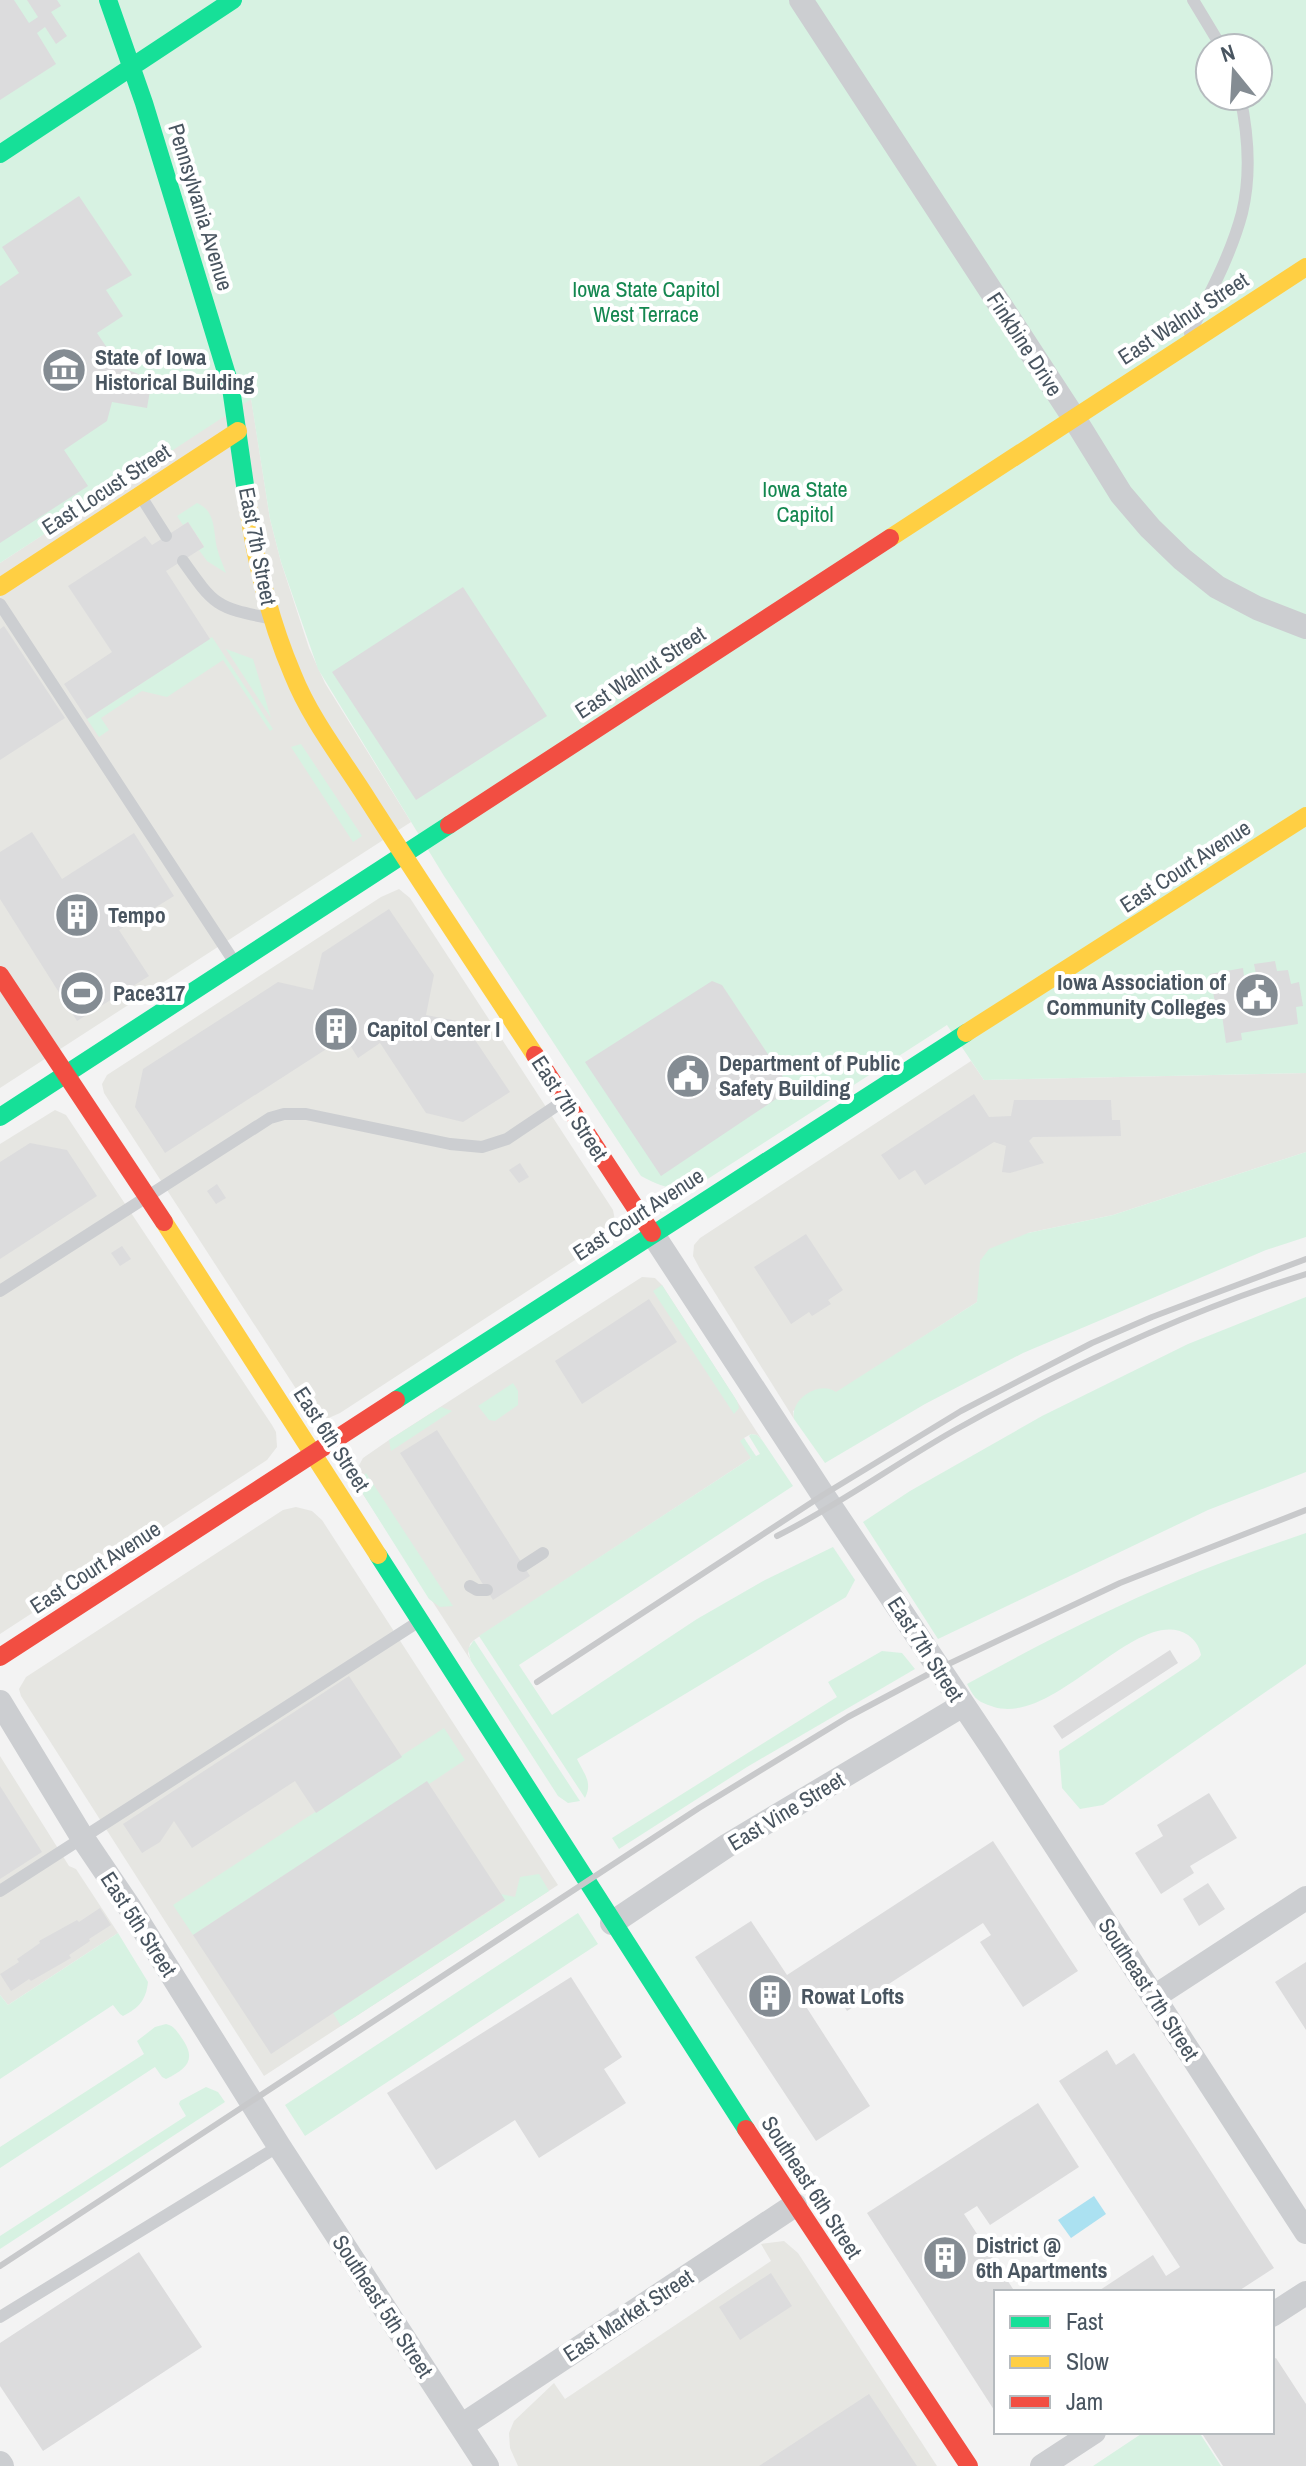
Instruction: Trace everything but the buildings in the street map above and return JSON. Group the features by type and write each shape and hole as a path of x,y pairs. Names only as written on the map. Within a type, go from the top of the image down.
{"street":[{"name":"Pennsylvania Avenue","path":"108,0 231,388 238,431"},
{"path":"0,154 233,0"},
{"name":"Finkbine Drive","path":"801,0 1121,494 1150,528 1217,587 1257,608 1306,627"},
{"name":"East Walnut Street","path":"0,1117 1306,267"},
{"name":"East Locust Street","path":"0,587 238,431"},
{"name":"East 7th Street","path":"238,431 252,536 272,619 294,678 314,715 991,1746"},
{"name":"East Court Avenue","path":"0,1657 652,1233 1306,816"},
{"name":"East 6th Street","path":"0,975 147,1196 419,1621 438,1640 615,1927"},
{"name":"East 5th Street","path":"0,1702 279,2146"},
{"name":"East Vine Street","path":"615,1927 728,1845 963,1705"},
{"name":"Southeast 7th Street","path":"991,1746 1306,2232"},
{"path":"1154,1997 1306,1898"},
{"name":"Southeast 6th Street","path":"615,1927 969,2466"},
{"name":"Southeast 5th Street","path":"279,2146 487,2466"},
{"name":"East Market Street","path":"461,2426 795,2205"},
{"path":"1274,2314 1306,2293"},
{"path":"1042,2466 1091,2434"}],"lane":[{"path":"1193,0 1212,32"},
{"path":"1182,347 1209,295 1241,214 1247,163 1243,112"},
{"path":"140,495 166,536"},
{"path":"183,561 205,593 217,604 233,611 272,619"},
{"path":"0,604 235,963"},
{"path":"0,1291 260,1123 278,1116 306,1114 450,1144 482,1147 507,1139 565,1100"},
{"path":"523,1566 543,1553"},
{"path":"470,1586 487,1590"},
{"path":"0,1891 419,1621"},
{"path":"0,2317 279,2146"}],"shaded area":[{"path":"251,398 270,519 309,648 325,683 411,822 0,1088 0,563"},
{"path":"399,889 410,898 613,1210 616,1226 612,1236 340,1413 322,1421 313,1415 104,1093 102,1084 107,1075 381,897"},
{"path":"971,1061 984,1080 1306,1073 1306,1152 1113,1215 1028,1233 979,1294 977,1302 836,1393 793,1411 794,1419 700,1269 693,1256 694,1245 700,1238"},
{"path":"55,1110 66,1115 272,1425 277,1447 267,1460 0,1634 0,1144"},
{"path":"642,1277 655,1278 662,1285 762,1440 751,1434 744,1438 751,1458 474,1640 468,1654 471,1661 361,1491 356,1480 358,1467 363,1458 389,1440"},
{"path":"296,1507 312,1511 322,1520 558,1885 264,2076 19,1689 26,1677 283,1510"},
{"path":"0,1756 69,1866 76,1869 118,1933 8,2005 0,1995"},
{"path":"784,2241 798,2253 937,2466 518,2466 510,2448 509,2433 514,2421 554,2383 565,2399 771,2261 761,2244"}],"green space":[{"name":"Iowa State Capitol","path":"0,0 1306,0 1306,1073 984,1080 947,1025 703,1182 672,1188 641,1176 444,876 318,669 281,562 270,519 251,399 0,563"},
{"path":"197,503 211,516 226,573 207,561 199,550 204,546 188,522 183,525 177,516"},
{"path":"212,637 273,729 270,731 223,660 167,697 142,691 101,718 109,730 99,737 87,719"},
{"path":"226,649 253,659 271,718"},
{"path":"301,744 362,836 353,842 291,747"},
{"path":"1306,1152 1306,1237 1266,1250 1023,1353 925,1404 825,1463 794,1419 797,1404 808,1393 823,1388 836,1392 977,1302 980,1261 989,1249 1028,1233 1113,1215"},
{"path":"662,1285 737,1401 739,1408 734,1414 653,1291"},
{"path":"1306,1297 1306,1472 1208,1510 938,1639 863,1522 910,1491 1042,1416 1188,1344"},
{"path":"513,1383 518,1391 518,1405 495,1421 489,1420 478,1406"},
{"path":"441,1407 452,1411 391,1451 389,1440"},
{"path":"751,1434 762,1440 793,1486 519,1665 552,1715 697,1619 765,1580 833,1547 855,1580 846,1597 577,1759 588,1783 585,1798 479,1636 751,1458 740,1441 744,1438 756,1456 760,1454 749,1436"},
{"path":"366,1473 453,1606 440,1607 429,1599 357,1484"},
{"path":"1306,1533 1306,1664 1103,1805 1080,1809 1062,1788 1059,1751 1198,1659 1200,1652 1188,1635 1168,1629 1146,1635 1044,1699 1018,1708 994,1707 983,1703 967,1684 1071,1629 1151,1592"},
{"path":"474,1640 580,1801 568,1803 558,1796 471,1661 468,1649"},
{"path":"882,1651 902,1653 915,1669 747,1767 619,1849 612,1838 837,1697 828,1682"},
{"path":"444,1728 465,1760 193,1935 173,1905"},
{"path":"539,1874 549,1891 341,2026 333,2013 505,1901 501,1894 515,1897 520,1877"},
{"path":"578,1913 598,1944 305,2136 285,2105"},
{"path":"118,1933 148,1982 141,2003 123,2016 113,2005 0,2079 0,1995 8,2005"},
{"path":"166,2024 176,2030 186,2045 189,2057 185,2067 166,2079 155,2067 0,2168 0,2147 144,2054 137,2041 155,2027"},
{"path":"206,2087 218,2092 225,2102 0,2249 0,2236 186,2116 180,2101"},
{"path":"1141,2434 1200,2434 1221,2466 1093,2466"}],"water":[{"path":"1094,2196 1106,2214 1071,2238 1058,2220"}],"railway":[{"path":"537,1682 823,1495 961,1411 1092,1343 1306,1259"},
{"path":"777,1536 955,1430 1083,1363 1215,1306 1306,1274"},
{"path":"0,2266 699,1808 848,1717 940,1668 1120,1583 1306,1510"}],"traffic: fast":[{"path":"108,0 144,103 231,388 247,499"},
{"path":"0,154 233,0"},
{"path":"0,1117 449,825"},
{"path":"396,1400 966,1033"},
{"path":"378,1555 746,2129"}],"traffic: slow":[{"path":"890,538 1306,267"},
{"path":"0,587 238,431"},
{"path":"247,499 270,611 300,692 535,1055"},
{"path":"966,1033 1306,816"},
{"path":"164,1222 378,1555"}],"traffic: jam":[{"path":"449,825 890,538"},
{"path":"0,975 164,1222"},
{"path":"535,1055 652,1233"},
{"path":"0,1657 396,1400"},
{"path":"746,2129 969,2466"}],"place":[{"name":"State of Iowa Historical Building","path":"64,370"},
{"name":"Tempo","path":"77,915"},
{"name":"Pace317","path":"82,993"},
{"name":"Iowa Association of Community Colleges","path":"1257,995"},
{"name":"Capitol Center I","path":"336,1029"},
{"name":"Department of Public Safety Building","path":"688,1076"},
{"name":"Rowat Lofts","path":"770,1996"},
{"name":"District @ 6th Apartments","path":"945,2258"}],"park label":[{"name":"Iowa State Capitol West Terrace","path":"646,302"}]}
